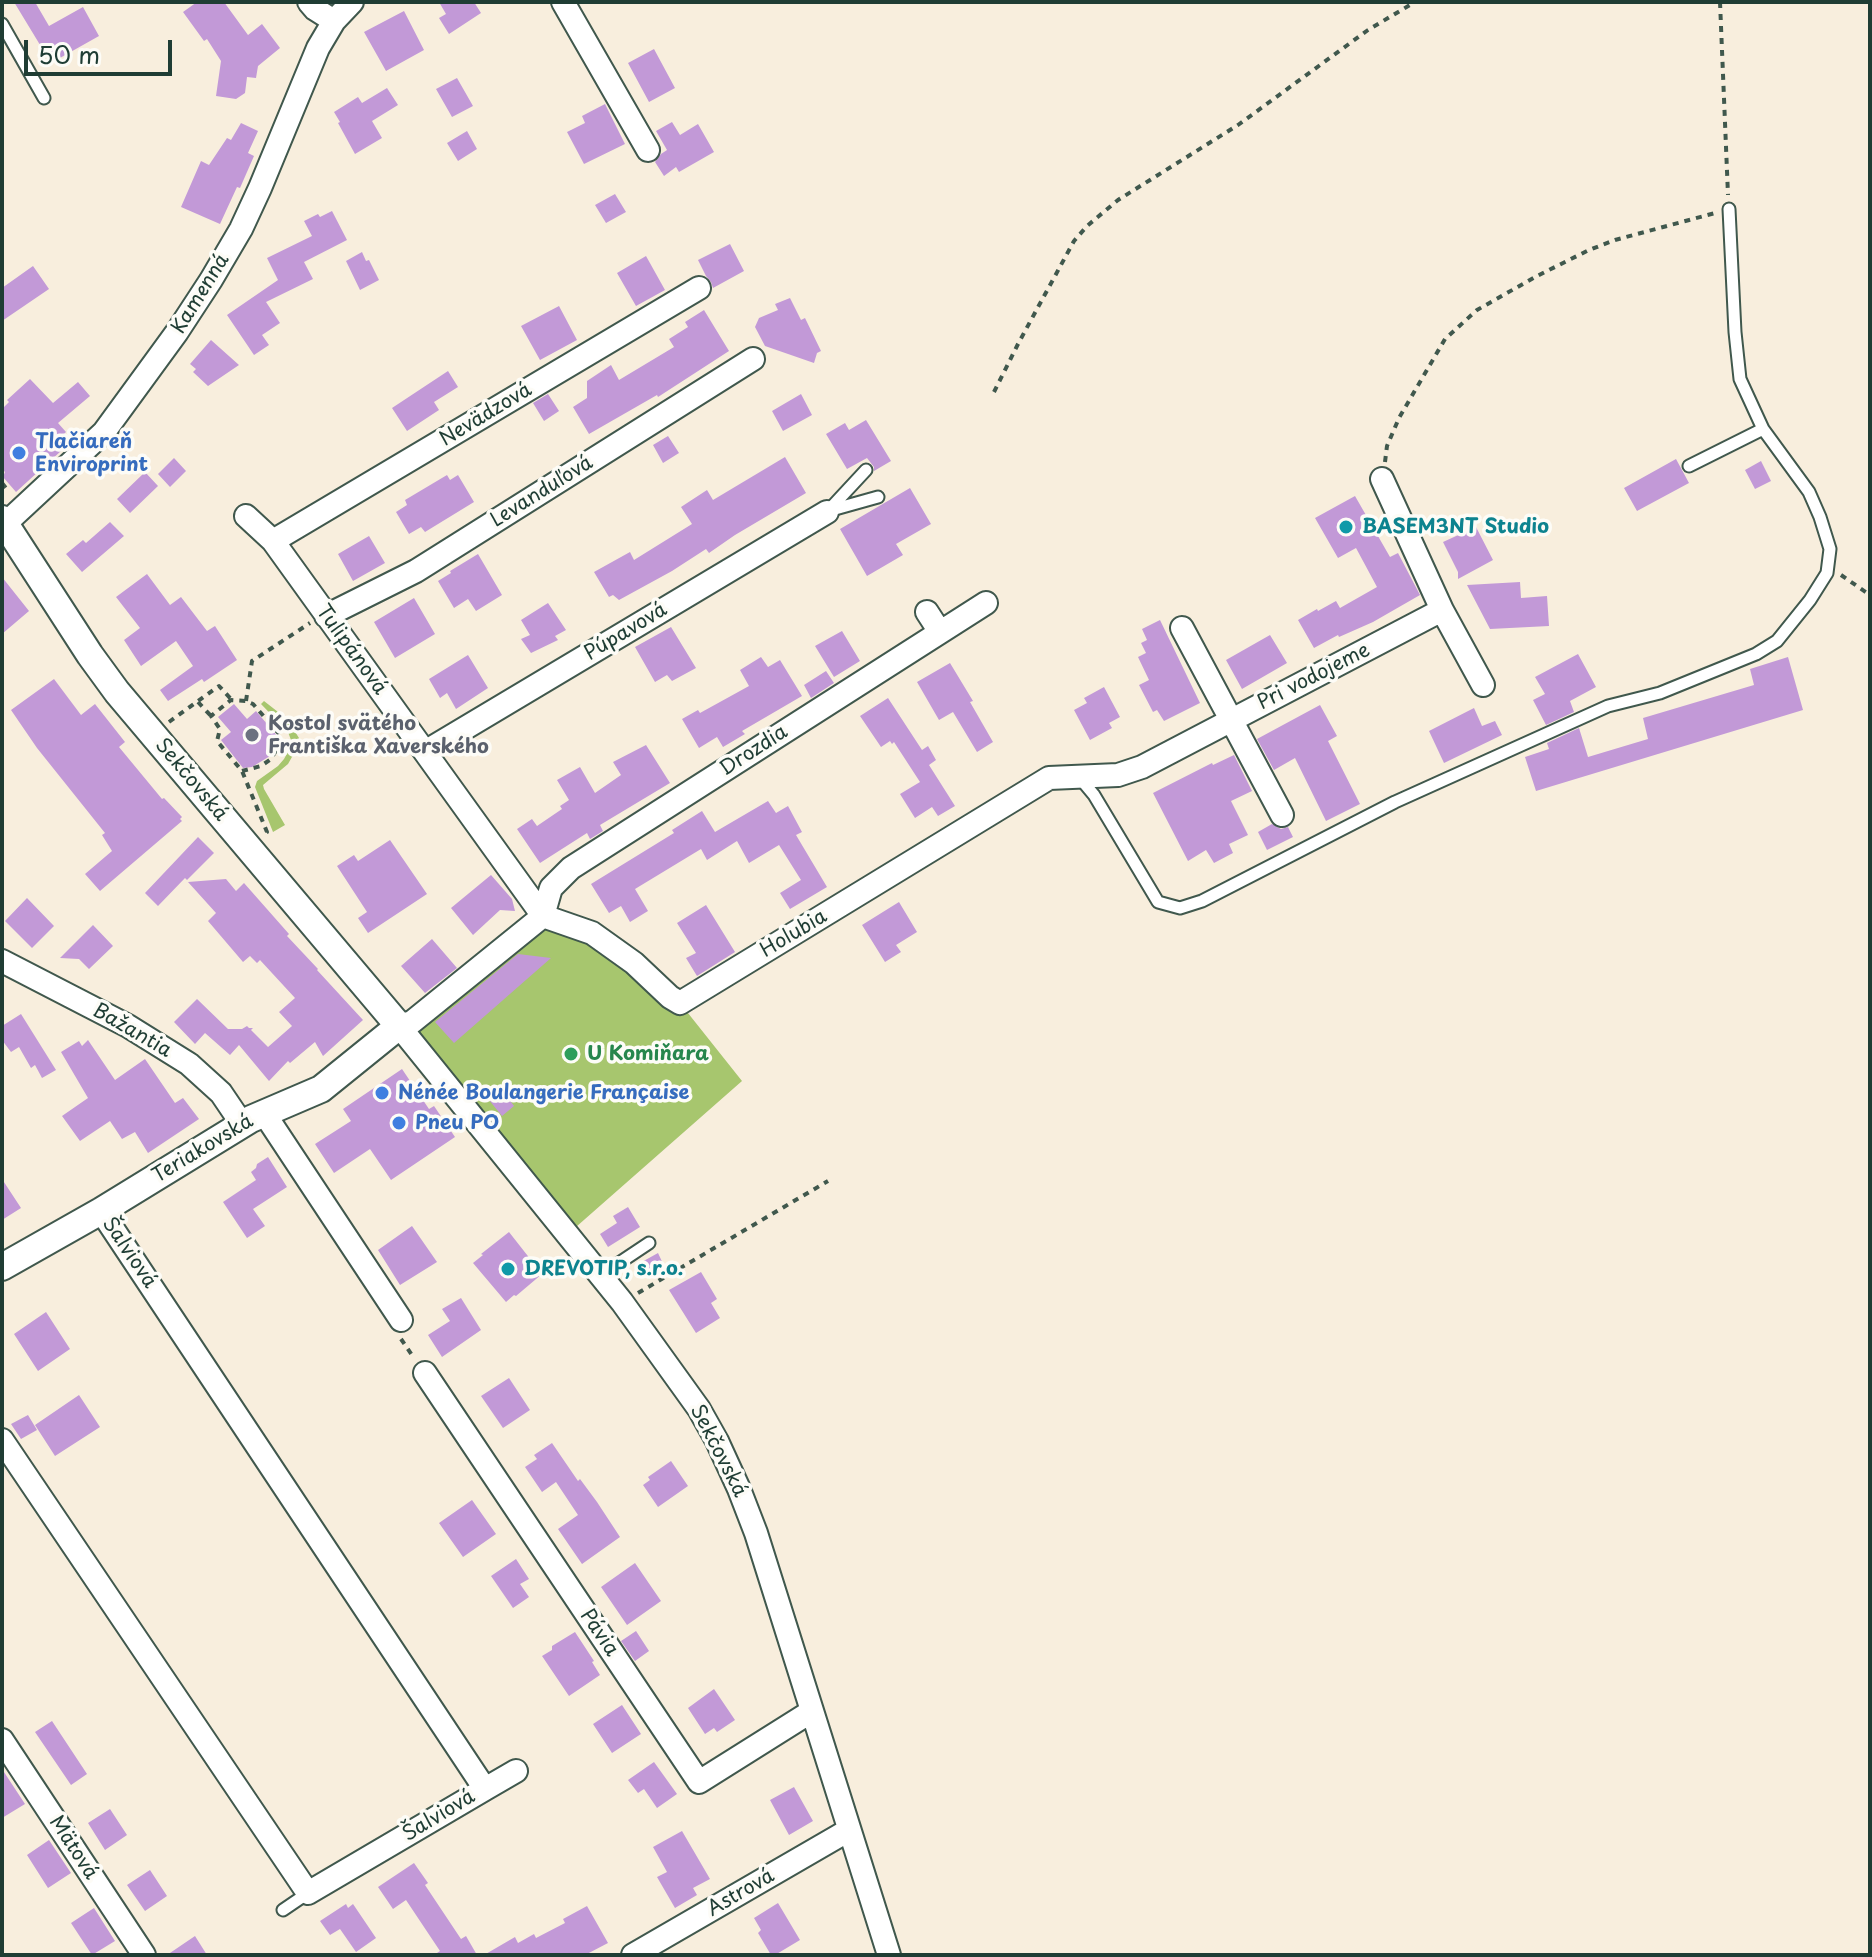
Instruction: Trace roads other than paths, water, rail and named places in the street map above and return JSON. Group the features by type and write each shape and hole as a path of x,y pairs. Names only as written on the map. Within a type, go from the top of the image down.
{"street":[{"path":"309,2 334,21"},
{"name":"Kamenná","path":"4,522 104,432 177,332 241,229 318,48 334,21 352,2"},
{"path":"563,2 648,150"},
{"name":"Nevädzová","path":"273,541 699,288"},
{"name":"Levanduľová","path":"326,615 416,571 753,359"},
{"path":"1382,479 1442,610 1483,685"},
{"name":"Púpavová","path":"425,752 827,512"},
{"name":"Tulipánová","path":"246,516 273,541 543,916"},
{"name":"Sekčovská","path":"4,522 117,692 399,1026 601,1275 699,1409 717,1441 756,1533 889,1955"},
{"name":"Drozdia","path":"543,916 551,888 571,868 986,603"},
{"name":"Pri vodojeme","path":"1049,778 1118,775 1142,767 1442,610"},
{"path":"927,612 940,632"},
{"path":"1182,628 1282,815"},
{"name":"Holubia","path":"543,916 592,933 634,963 680,1003 1049,778"},
{"path":"399,1026 412,1022 543,916"},
{"name":"Bažantia","path":"2,961 128,1026 189,1064 253,1118 401,1320"},
{"name":"Teriakovská","path":"2,1267 253,1118 321,1089 399,1026"},
{"name":"Šalviová","path":"101,1211 485,1789 308,1893"},
{"name":"Pávia","path":"425,1373 699,1782 812,1711"},
{"path":"2,1440 308,1893"},
{"name":"Mätová","path":"2,1740 144,1955"},
{"path":"485,1789 516,1771"},
{"name":"Astrová","path":"633,1955 849,1830"}],"lane":[{"path":"2,24 44,98"},
{"path":"1079,777 1094,795 1158,902 1180,908 1202,901 1395,802 1608,706 1660,693 1756,654 1777,641 1827,573 1830,549 1809,492 1763,429 1740,379 1729,209"},
{"path":"1689,466 1763,429"},
{"path":"827,512 866,470"},
{"path":"827,512 878,497"},
{"path":"601,1275 649,1243"},
{"path":"283,1910 308,1893"}],"place":[{"name":"Tlačiareň Enviroprint","path":"19,453"},
{"name":"BASEM3NT Studio","path":"1346,527"},
{"name":"Kostol svätého Františka Xaverského","path":"252,735"},
{"name":"U Komiňara","path":"571,1054"},
{"name":"Nénée Boulangerie Française","path":"382,1093"},
{"name":"Pneu PO","path":"399,1123"},
{"name":"DREVOTIP, s.r.o.","path":"508,1269"}]}
